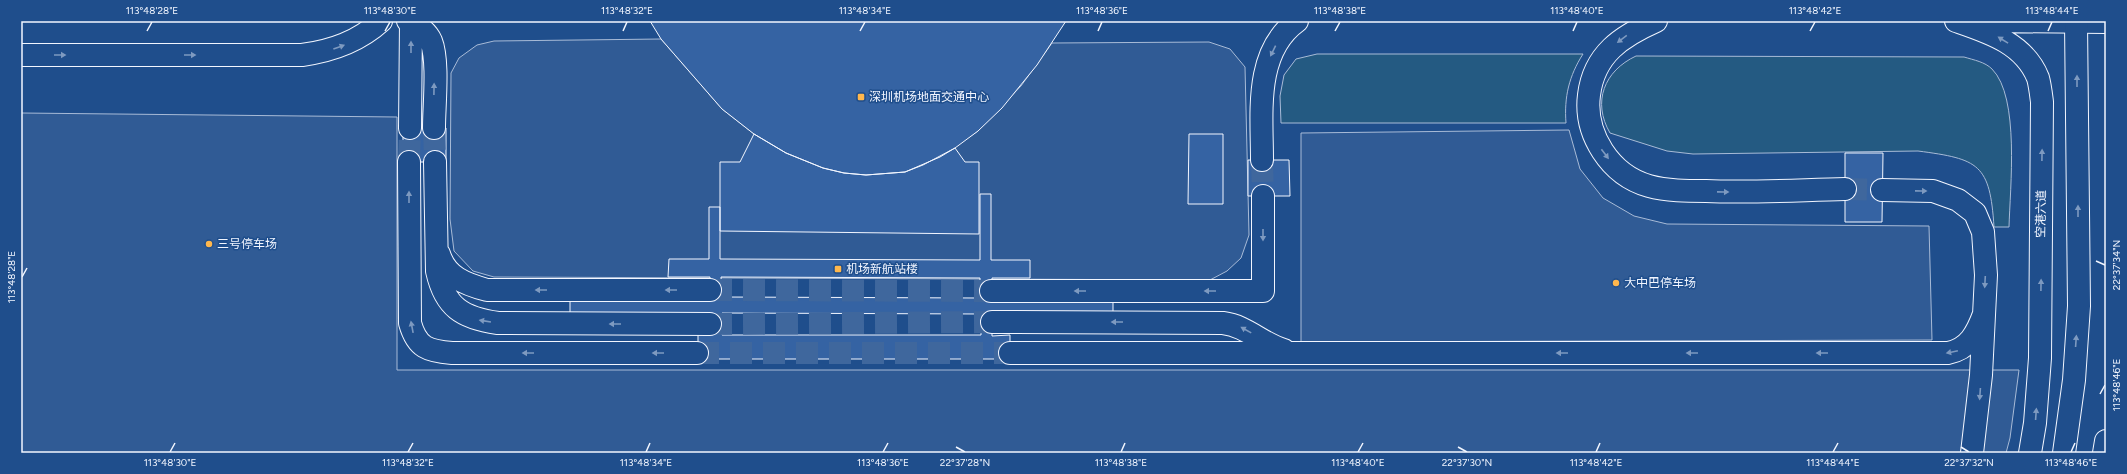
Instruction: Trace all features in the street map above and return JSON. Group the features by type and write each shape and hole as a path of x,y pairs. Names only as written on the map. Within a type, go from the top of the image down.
{"main road":[{"path":"21,55 302,55 332,50 346,44 373,28 381,21"},
{"path":"1262,160 1262,98 1266,70 1277,44 1288,29 1297,21"},
{"path":"1656,21 1624,37 1612,47 1602,59 1590,88 1588,103 1593,134 1600,148 1621,172 1634,180 1649,186 1685,190 1724,192 1845,190"},
{"name":"空港六道","path":"1956,21 1995,34 2014,47 2029,61 2038,78 2042,102 2040,358 2035,423 2030,453"},
{"path":"1990,21 2106,22"},
{"path":"2064,453 2074,380 2079,306 2076,21"},
{"path":"409,22 410,128"},
{"path":"409,22 424,31 430,40 434,53 434,128"},
{"path":"409,162 410,323 413,334 419,343 426,348 436,352 452,353 697,353"},
{"path":"435,162 436,243 441,288 449,302 463,314 479,321 498,323 710,324"},
{"path":"1882,190 1933,191 1958,200 1975,213 1983,232 1986,275 1979,408 1972,453"},
{"path":"991,291 1263,291 1263,196"},
{"path":"436,243 441,260 447,270 458,280 487,290 710,290"},
{"path":"1010,353 1948,353 1956,352 1970,342 1979,328 1984,314"},
{"path":"992,322 1223,323 1243,328 1270,345 1293,353"},
{"path":"2104,453 2106,441"}],"shaded area":[{"path":"661,39 722,109 754,134 905,172 940,157 978,131 1021,86 1052,43 1209,42 1230,49 1245,67 1249,235 1241,258 1227,271 1210,280 494,277 473,271 454,251 450,219 451,73 459,58 477,45 494,41"},
{"path":"1317,54 1583,54 1574,70 1568,87 1566,123 1281,123 1280,96 1284,75 1296,59"},
{"path":"1636,56 1964,57 1983,63 1992,69 2001,82 2007,100 2011,144 2009,227 1994,227 1989,190 1984,177 1977,168 1968,162 1955,157 1918,151 1693,154 1667,151 1610,133 1602,110 1604,88 1616,70 1625,62"},
{"name":"三号停车场","path":"21,113 397,117 397,370 2019,370 2010,438 2006,453 21,453"},
{"name":"大中巴停车场","path":"1569,130 1580,169 1603,198 1634,216 1667,224 1929,226 1932,340 1301,342 1301,133"}],"building":[{"name":"深圳机场地面交通中心","path":"650,21 1066,21 1037,65 1002,108 978,131 955,148 923,165 905,172 866,175 844,173 823,168 786,153 754,134 722,109 661,39"},
{"path":"403,128 446,128 446,162 403,162"},
{"path":"754,134 786,153 823,168 844,173 866,175 905,172 940,157 955,148 965,162 979,162 979,234 720,231 720,162 740,162"},
{"path":"1189,134 1223,134 1223,204 1188,204"},
{"path":"1845,153 1883,153 1882,222 1845,222"},
{"path":"1248,160 1289,160 1290,196 1248,196"},
{"path":"980,194 991,194 991,260 1030,260 1030,278 992,278 992,298 1113,298 1113,314 992,313 992,336 1010,335 1010,359 698,359 698,334 570,313 570,297 710,297 710,277 668,277 669,259 709,259 709,207 720,207 720,259 980,260","holes":["721,277 980,278 980,298 722,297","722,313 981,314 981,335 722,335"]}],"tunnel":[{"path":"409,162 410,128"},
{"path":"434,128 435,162"},
{"path":"1262,160 1263,196"},
{"path":"1845,189 1882,190"},
{"path":"710,290 991,291"},
{"path":"710,324 992,322"},
{"path":"697,353 1010,353"}],"place":[{"name":"深圳机场地面交通中心","path":"861,97"},
{"name":"三号停车场","path":"209,244"},
{"name":"机场新航站楼","path":"838,269"},
{"name":"大中巴停车场","path":"1616,283"}]}
